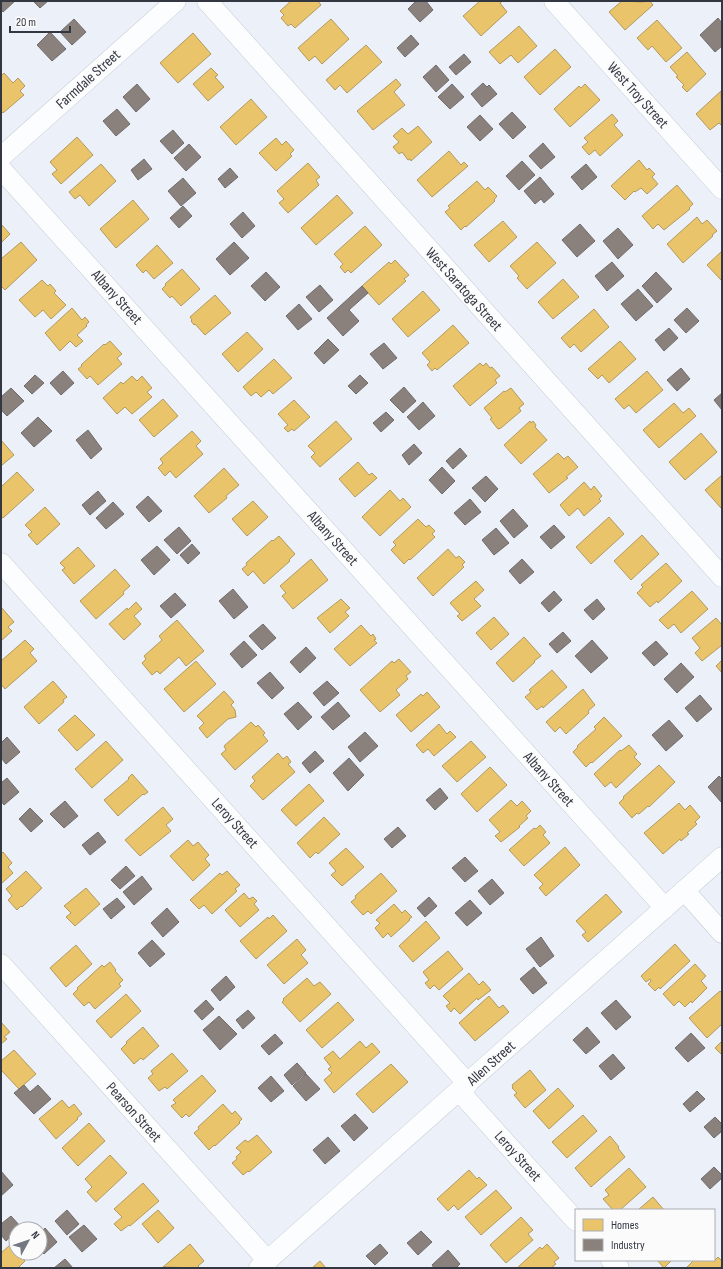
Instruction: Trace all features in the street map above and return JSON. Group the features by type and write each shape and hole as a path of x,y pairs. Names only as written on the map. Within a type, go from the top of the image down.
{"street":[{"name":"Farmdale Street","path":"1,157 176,1"},
{"name":"West Saratoga Street","path":"207,1 722,577"},
{"name":"West Troy Street","path":"554,1 722,189"},
{"name":"Albany Street","path":"1,169 665,908"},
{"name":"Leroy Street","path":"1,563 464,1087 575,1220"},
{"name":"Allen Street","path":"263,1264 722,857"},
{"path":"684,890 722,933"},
{"name":"Pearson Street","path":"1,964 263,1264"}],"building: Homes":[{"path":"291,1 318,1 321,5 295,28 291,24 288,26 281,18 284,15 280,11"},
{"path":"480,1 503,1 500,3 507,12 481,36 463,16"},
{"path":"622,1 650,1 653,5 625,30 609,12"},
{"path":"331,19 349,39 322,64 315,56 309,61 298,48"},
{"path":"657,20 682,48 666,62 652,46 648,50 637,38"},
{"path":"519,26 537,46 518,63 511,55 500,64 489,52"},
{"path":"193,33 211,54 178,83 160,63"},
{"path":"366,45 382,62 347,93 340,85 335,90 326,80"},
{"path":"555,49 571,67 540,95 524,77"},
{"path":"687,52 706,74 687,92 682,87 684,85 676,77 678,76 670,67"},
{"path":"211,68 218,75 215,77 224,87 208,101 193,84"},
{"path":"4,73 13,83 18,78 25,86 20,91 24,95 3,113 1,111 1,76"},
{"path":"396,79 401,85 394,92 405,105 373,130 357,111"},
{"path":"585,84 600,100 570,127 554,109 579,86 581,88"},
{"path":"721,91 722,123 721,125 719,123 710,130 696,114"},
{"path":"251,99 267,117 236,145 220,127"},
{"path":"612,114 618,121 614,125 623,135 600,156 595,150 589,155 582,147 588,142 584,138"},
{"path":"418,126 432,142 411,161 410,159 408,160 402,152 399,154 393,147 399,142 393,136 402,128 408,134"},
{"path":"77,137 93,155 61,184 52,174 57,170 50,162"},
{"path":"276,138 282,145 286,141 294,150 290,154 292,156 276,171 259,153"},
{"path":"449,151 461,165 464,162 468,166 432,197 417,180"},
{"path":"639,160 647,170 649,168 655,174 652,177 658,184 647,194 641,188 635,192 634,191 625,200 611,186"},
{"path":"308,163 320,177 316,180 319,185 288,213 279,203 284,199 277,191"},
{"path":"101,164 116,181 89,206 80,195 75,199 69,192"},
{"path":"477,181 485,190 488,187 497,196 494,200 495,201 461,230 445,212 450,208 448,206"},
{"path":"677,185 693,204 689,208 690,209 664,230 658,224 653,229 642,216"},
{"path":"337,195 353,213 316,245 301,228"},
{"path":"133,200 149,219 116,248 100,229"},
{"path":"697,217 702,224 707,220 717,231 683,263 667,244"},
{"path":"503,221 517,237 489,262 474,245"},
{"path":"1,224 10,234 1,243"},
{"path":"365,226 382,245 351,273 348,270 345,273 340,267 343,264 334,254"},
{"path":"21,242 37,260 5,290 1,286 1,259"},
{"path":"537,242 556,263 527,289 517,278 519,276 510,266"},
{"path":"157,245 173,263 154,279 146,270 143,273 136,265"},
{"path":"722,251 722,281 707,265"},
{"path":"395,260 409,275 404,279 406,281 379,305 362,286 389,262 391,264"},
{"path":"182,269 200,289 181,306 172,296 170,298 162,289 166,285 165,284"},
{"path":"563,279 579,297 553,319 538,302"},
{"path":"42,280 48,286 50,284 56,291 54,293 66,305 51,319 43,310 35,317 19,300"},
{"path":"423,291 440,310 408,337 392,319"},
{"path":"215,295 231,313 205,335 195,324 194,325 190,317"},
{"path":"72,308 82,320 85,317 89,322 86,325 87,326 77,335 83,341 76,347 70,341 60,351 45,333"},
{"path":"594,309 609,327 581,352 574,344 570,348 561,338"},
{"path":"453,325 469,343 437,370 435,368 432,371 427,365 430,362 422,353"},
{"path":"247,332 263,349 238,372 222,354"},
{"path":"110,341 122,354 117,358 122,364 98,385 90,376 87,379 78,369 104,344 105,345"},
{"path":"620,341 636,359 609,383 602,375 598,379 588,369"},
{"path":"274,359 292,378 273,394 269,390 261,397 256,392 251,396 243,387"},
{"path":"480,363 483,366 486,363 500,376 495,380 497,383 470,406 453,386"},
{"path":"647,371 663,390 636,413 629,405 624,409 615,399"},
{"path":"132,376 137,381 142,376 152,388 147,392 152,397 132,414 125,407 117,414 103,398 121,382 123,384"},
{"path":"511,388 524,404 519,408 521,411 498,429 484,408 504,391 505,392"},
{"path":"163,399 178,416 154,437 139,420"},
{"path":"294,400 310,417 294,431 292,429 288,432 284,428 288,425 278,414"},
{"path":"674,403 683,413 689,408 696,416 659,448 643,430"},
{"path":"336,421 352,439 320,467 311,457 315,453 308,446"},
{"path":"530,421 531,423 533,421 536,425 535,427 547,440 521,464 504,445"},
{"path":"192,431 201,441 196,446 203,454 176,478 170,471 165,476 158,468 163,463 160,459"},
{"path":"701,433 717,452 685,480 669,462"},
{"path":"1,440 14,455 1,466"},
{"path":"558,453 564,459 568,456 578,467 566,477 568,478 549,493 533,474"},
{"path":"358,462 369,475 372,473 377,478 355,497 339,479"},
{"path":"224,468 239,485 226,496 227,498 209,513 194,496"},
{"path":"17,472 34,490 3,518 1,516 1,487"},
{"path":"722,475 722,507 721,508 705,490"},
{"path":"584,482 591,490 594,486 602,496 599,499 601,501 584,516 578,508 569,516 560,505"},
{"path":"390,490 400,501 403,498 411,507 380,536 362,517"},
{"path":"253,501 268,517 247,536 232,519"},
{"path":"45,507 60,524 37,545 28,535 32,532 25,525"},
{"path":"609,517 624,534 591,564 576,547"},
{"path":"418,519 426,527 429,525 435,531 432,534 435,537 404,564 391,550 396,545 393,542"},
{"path":"642,535 659,554 631,580 614,561"},
{"path":"279,536 295,554 289,560 290,561 264,584 253,571 248,576 242,569 247,565 246,563 272,540 273,541"},
{"path":"78,547 95,566 74,584 62,570 65,568 60,563"},
{"path":"448,549 456,558 459,556 465,562 462,565 464,567 433,596 417,578"},
{"path":"311,559 328,580 293,609 282,596 286,593 280,586"},
{"path":"666,563 682,581 658,603 657,601 650,607 637,593 643,587 641,585"},
{"path":"115,569 130,586 123,592 124,594 96,619 80,601"},
{"path":"476,581 484,590 474,599 481,606 462,621 457,616 460,614 450,603"},
{"path":"692,591 708,609 681,633 674,624 668,629 659,620"},
{"path":"341,599 350,608 345,612 349,616 330,633 317,618"},
{"path":"136,602 142,609 134,616 141,624 124,640 109,624"},
{"path":"1,607 14,622 8,627 12,631 1,641"},
{"path":"494,617 509,634 491,650 476,633"},
{"path":"716,618 722,625 722,645 702,661 695,653 700,648 692,638"},
{"path":"177,620 204,651 186,666 179,657 160,674 157,671 152,675 142,663 146,659 144,656 162,640 159,636"},
{"path":"361,625 371,636 373,634 376,639 374,640 377,643 350,666 334,649"},
{"path":"524,637 541,656 513,682 496,663"},
{"path":"25,640 34,649 30,653 37,661 5,689 1,684 1,661"},
{"path":"399,659 411,672 406,676 408,679 396,690 400,695 380,712 360,690 392,661 394,663"},
{"path":"722,660 722,673 716,666"},
{"path":"196,661 216,684 184,712 164,689"},
{"path":"552,670 567,687 543,708 542,706 537,710 525,697 531,692 529,690"},
{"path":"53,681 67,697 63,700 64,702 39,724 24,707"},
{"path":"583,689 595,705 588,711 589,713 566,734 560,727 555,732 546,722"},
{"path":"224,691 234,702 231,705 235,710 236,717 228,719 207,738 199,728 204,723 197,716"},
{"path":"427,692 440,707 411,732 396,715 421,694 423,696"},
{"path":"75,715 95,735 77,751 58,730"},
{"path":"604,717 622,736 586,767 573,752 578,747 577,746 596,729 594,727"},
{"path":"251,722 256,727 258,725 265,733 263,735 268,741 235,770 221,754 226,750 224,746"},
{"path":"439,724 447,734 450,731 456,737 434,756 428,749 423,753 416,745"},
{"path":"106,741 123,760 92,788 75,769"},
{"path":"471,741 486,757 457,782 442,766"},
{"path":"629,745 637,754 634,757 641,764 616,788 611,782 605,787 594,774 620,750 621,751"},
{"path":"278,753 283,759 287,756 291,762 288,764 295,772 263,800 250,786 255,781 252,777"},
{"path":"659,765 675,782 649,807 648,806 639,814 637,813 632,818 619,803 624,798 623,797"},
{"path":"490,767 507,785 477,812 461,794"},
{"path":"132,774 148,792 144,795 143,794 118,816 104,800 129,779 128,778"},
{"path":"309,784 324,801 296,826 281,810"},
{"path":"511,800 517,806 522,801 531,811 526,816 528,818 519,826 520,827 501,842 495,836 500,832 489,820"},
{"path":"679,803 685,810 690,805 700,817 695,822 697,824 687,833 689,834 681,841 680,839 663,854 644,833"},
{"path":"163,807 173,819 166,825 171,831 140,856 125,840"},
{"path":"324,817 340,834 318,854 316,852 310,858 297,843"},
{"path":"540,825 546,832 543,835 550,843 524,866 509,850 534,828 536,829"},
{"path":"188,840 193,846 198,842 209,855 205,859 210,865 193,881 170,856"},
{"path":"565,847 580,865 546,896 539,888 543,884 534,875"},
{"path":"346,848 364,867 342,886 331,875 336,871 329,863"},
{"path":"3,852 12,863 8,867 13,873 1,884 1,854"},
{"path":"26,871 42,888 17,910 8,900 12,896 6,889"},
{"path":"227,871 240,885 235,889 237,891 212,914 204,905 199,909 190,900 220,873 222,875"},
{"path":"381,873 397,891 371,914 368,911 363,915 351,902 356,898 355,896"},
{"path":"86,888 100,904 75,926 66,917 71,913 64,906"},
{"path":"244,893 249,899 253,897 257,901 254,904 259,910 240,927 225,910"},
{"path":"606,894 622,912 588,942 582,935 586,932 576,921"},
{"path":"394,904 402,913 405,910 412,917 391,937 388,933 383,938 375,928 380,923 376,920"},
{"path":"273,915 287,931 256,959 240,941 268,917 269,919"},
{"path":"426,921 440,938 413,962 399,946"},
{"path":"297,939 306,950 301,955 308,963 284,984 267,965"},
{"path":"675,944 690,961 660,989 659,987 655,991 648,984 651,981 650,979 646,982 641,976"},
{"path":"76,945 92,964 66,987 50,968"},
{"path":"448,951 463,969 439,990 434,985 430,989 425,983 429,980 423,972"},
{"path":"110,962 116,970 115,971 123,980 119,984 121,986 95,1009 89,1002 84,1006 73,994 78,989 77,988 102,965 104,967"},
{"path":"695,964 706,976 701,981 707,988 692,1003 691,1001 685,1007 679,1001 674,1006 663,994"},
{"path":"469,973 479,985 483,981 491,990 478,1000 477,998 460,1014 454,1008 451,1012 446,1006 450,1003 443,996"},
{"path":"307,978 314,986 320,982 331,994 300,1022 282,1002 284,1000 283,999"},
{"path":"720,991 722,993 722,1024 707,1038 689,1018"},
{"path":"126,994 141,1011 111,1038 96,1021"},
{"path":"489,996 499,1008 503,1005 509,1012 475,1041 459,1023"},
{"path":"338,1002 354,1020 322,1048 306,1030"},
{"path":"1,1022 10,1032 4,1037 7,1039 1,1044"},
{"path":"143,1027 159,1046 143,1060 141,1058 134,1064 121,1049 127,1043 126,1042"},
{"path":"360,1041 366,1048 372,1043 380,1052 334,1093 324,1080 332,1073 328,1069 331,1067 324,1058 333,1051 340,1059"},
{"path":"722,1041 722,1055 715,1048"},
{"path":"14,1050 36,1074 19,1089 1,1070 1,1061"},
{"path":"172,1053 188,1071 167,1089 165,1087 159,1091 148,1078 153,1074 151,1071"},
{"path":"391,1064 408,1082 373,1113 356,1094"},
{"path":"530,1070 546,1090 525,1108 514,1095 517,1093 512,1088 512,1085"},
{"path":"202,1075 216,1091 189,1117 186,1114 182,1118 171,1106 176,1103 173,1100"},
{"path":"558,1088 574,1106 549,1129 533,1111"},
{"path":"62,1100 69,1108 74,1104 82,1114 56,1139 39,1119"},
{"path":"223,1104 232,1114 235,1111 242,1119 239,1122 240,1123 209,1150 194,1133 199,1129 198,1127"},
{"path":"583,1115 597,1131 567,1158 552,1142"},
{"path":"89,1123 105,1141 78,1166 62,1148"},
{"path":"257,1135 272,1152 249,1172 248,1171 243,1175 232,1163 237,1159 236,1157 241,1152 236,1148 245,1140 248,1142"},
{"path":"610,1136 625,1157 591,1187 575,1168"},
{"path":"110,1155 127,1173 96,1202 87,1192 92,1187 85,1179"},
{"path":"629,1168 646,1187 621,1209 612,1209 603,1199 609,1195 605,1190"},
{"path":"469,1170 477,1179 479,1177 487,1185 458,1210 454,1205 448,1211 437,1199"},
{"path":"143,1183 159,1201 130,1226 129,1225 121,1231 114,1224 122,1217 114,1209"},
{"path":"496,1190 512,1208 481,1235 465,1217"},
{"path":"653,1197 663,1209 639,1209"},
{"path":"158,1210 174,1228 158,1243 142,1224"},
{"path":"521,1217 533,1230 528,1234 533,1240 506,1263 490,1245"},
{"path":"190,1244 204,1261 198,1266 200,1268 163,1267"},
{"path":"547,1244 559,1258 554,1262 556,1264 551,1268 517,1268 540,1247 542,1249"},
{"path":"8,1247 8,1261 25,1261 18,1268 1,1268 1,1253"},
{"path":"718,1257 722,1261 721,1268 686,1268 693,1261 715,1260"},
{"path":"320,1261 326,1268 312,1268"},
{"path":"658,1261 671,1261 664,1268"}],"building: Industry":[{"path":"1,1 15,1 3,12 1,10"},
{"path":"33,1 48,1 40,8"},
{"path":"416,1 426,1 433,10 420,22 408,9"},
{"path":"718,18 722,23 722,46 715,52 700,35"},
{"path":"74,19 86,32 72,45 60,32"},
{"path":"50,32 66,49 52,61 37,45"},
{"path":"411,35 419,44 405,57 397,48"},
{"path":"464,54 471,62 456,75 449,67"},
{"path":"436,65 449,80 436,92 423,77"},
{"path":"483,83 487,87 489,85 497,94 482,107 471,94"},
{"path":"137,84 150,99 136,112 123,97"},
{"path":"452,84 464,97 450,109 438,97"},
{"path":"117,109 130,124 116,136 103,121"},
{"path":"512,112 526,127 513,139 499,124"},
{"path":"480,115 493,129 480,141 467,127"},
{"path":"173,130 184,143 172,154 160,141"},
{"path":"543,143 555,157 541,169 529,156"},
{"path":"189,144 201,157 186,171 174,158"},
{"path":"144,159 152,169 138,180 131,170"},
{"path":"522,161 535,175 519,190 506,176"},
{"path":"586,164 597,177 582,190 571,177"},
{"path":"230,168 238,177 225,188 218,179"},
{"path":"540,177 554,194 544,203 541,199 535,204 524,191"},
{"path":"183,178 196,193 181,206 168,191"},
{"path":"183,206 192,216 179,228 170,218"},
{"path":"243,212 255,226 242,238 230,224"},
{"path":"580,224 595,241 577,257 562,240"},
{"path":"618,228 633,245 618,259 603,241"},
{"path":"234,242 249,258 230,275 216,259"},
{"path":"612,262 624,276 607,291 595,276"},
{"path":"266,272 280,287 265,301 251,286"},
{"path":"656,272 672,289 657,303 642,286"},
{"path":"320,285 333,300 319,312 306,297"},
{"path":"362,286 368,293 349,310 359,321 343,336 327,318"},
{"path":"638,289 653,306 636,321 621,304"},
{"path":"299,304 312,319 298,330 286,316"},
{"path":"687,308 699,321 686,333 674,320"},
{"path":"669,328 678,338 664,351 655,340"},
{"path":"328,339 339,350 324,364 314,353"},
{"path":"384,343 397,358 383,369 370,354"},
{"path":"681,368 690,379 677,391 667,380"},
{"path":"63,371 74,383 61,395 50,383"},
{"path":"35,375 44,383 32,394 24,386"},
{"path":"360,375 368,383 356,394 348,386"},
{"path":"404,387 416,401 403,413 390,400"},
{"path":"11,388 24,401 7,416 1,410 1,397"},
{"path":"722,393 722,410 714,400"},
{"path":"423,402 435,416 419,430 407,417"},
{"path":"386,412 394,420 381,432 373,423"},
{"path":"38,417 52,431 34,447 21,433"},
{"path":"88,430 102,449 91,459 76,440"},
{"path":"414,444 422,453 409,465 402,455"},
{"path":"460,448 467,456 453,469 446,461"},
{"path":"442,467 455,481 442,494 429,480"},
{"path":"486,476 498,489 485,502 472,488"},
{"path":"98,491 106,501 90,515 82,505"},
{"path":"148,496 162,511 149,522 136,507"},
{"path":"470,499 481,512 465,525 454,513"},
{"path":"113,502 124,514 106,529 96,518"},
{"path":"513,509 528,526 514,538 500,521"},
{"path":"554,525 565,537 551,549 540,537"},
{"path":"179,527 191,541 177,554 164,540"},
{"path":"496,528 509,543 494,555 482,540"},
{"path":"192,544 200,553 188,564 180,555"},
{"path":"157,546 170,560 154,575 141,560"},
{"path":"522,559 534,572 520,584 509,571"},
{"path":"233,589 248,607 234,619 219,601"},
{"path":"554,591 562,600 549,612 541,603"},
{"path":"175,593 186,605 171,618 160,606"},
{"path":"597,599 605,609 593,620 584,610"},
{"path":"263,624 276,638 262,650 249,636"},
{"path":"563,632 571,641 557,653 549,644"},
{"path":"592,640 608,658 591,673 575,656"},
{"path":"244,641 257,655 242,668 230,654"},
{"path":"656,641 668,654 654,666 642,653"},
{"path":"306,647 316,658 300,673 290,662"},
{"path":"681,663 694,677 677,693 664,679"},
{"path":"270,672 284,688 272,699 257,683"},
{"path":"327,681 339,693 324,706 313,693"},
{"path":"700,695 712,709 697,722 685,708"},
{"path":"298,702 312,717 298,730 284,714"},
{"path":"338,702 350,716 333,730 321,717"},
{"path":"669,720 683,736 666,751 652,735"},
{"path":"365,732 378,746 360,762 348,747"},
{"path":"7,737 20,752 6,764 1,758 1,743"},
{"path":"315,751 324,761 310,773 302,763"},
{"path":"349,758 364,775 348,791 333,773"},
{"path":"719,776 722,779 721,802 708,787"},
{"path":"7,778 19,792 4,805 1,801 1,783"},
{"path":"440,788 448,798 435,810 426,800"},
{"path":"65,801 78,816 64,828 50,814"},
{"path":"30,808 43,821 31,832 19,819"},
{"path":"398,827 406,836 392,848 384,839"},
{"path":"98,832 106,842 90,855 82,845"},
{"path":"465,857 478,871 465,882 452,868"},
{"path":"126,866 135,876 120,889 111,880"},
{"path":"142,876 152,889 134,905 123,892"},
{"path":"492,879 504,893 490,905 478,891"},
{"path":"429,897 437,906 425,917 417,908"},
{"path":"117,898 125,907 111,919 103,909"},
{"path":"470,900 482,913 467,926 455,913"},
{"path":"167,908 179,922 163,937 151,923"},
{"path":"541,937 554,956 540,967 526,949"},
{"path":"152,940 165,954 150,967 138,953"},
{"path":"534,967 547,983 533,994 520,979"},
{"path":"226,976 235,987 220,1001 211,990"},
{"path":"206,1000 214,1009 202,1020 194,1011"},
{"path":"616,1000 631,1017 616,1030 601,1013"},
{"path":"248,1010 255,1018 243,1029 236,1020"},
{"path":"219,1016 237,1034 220,1050 203,1030"},
{"path":"587,1027 600,1042 586,1054 573,1040"},
{"path":"691,1033 705,1048 688,1062 675,1048"},
{"path":"275,1034 283,1043 269,1055 261,1046"},
{"path":"613,1054 625,1068 611,1080 599,1066"},
{"path":"297,1063 306,1073 292,1085 284,1075"},
{"path":"306,1074 320,1089 306,1101 293,1086"},
{"path":"271,1076 284,1091 271,1102 258,1088"},
{"path":"24,1085 30,1092 38,1085 51,1099 34,1114 14,1093"},
{"path":"697,1091 705,1099 690,1112 683,1104"},
{"path":"355,1114 368,1128 354,1141 341,1126"},
{"path":"715,1117 722,1124 722,1131 714,1138 704,1127"},
{"path":"328,1137 340,1151 325,1164 313,1150"},
{"path":"714,1167 722,1175 722,1178 710,1189 701,1179"},
{"path":"1,1171 13,1185 1,1196"},
{"path":"67,1210 79,1224 67,1235 55,1221"},
{"path":"11,1216 16,1221 8,1221 8,1239 6,1241 1,1235 1,1224"},
{"path":"84,1225 97,1239 82,1252 69,1237"},
{"path":"421,1231 432,1242 418,1255 407,1243"},
{"path":"48,1232 57,1242 48,1250"},
{"path":"380,1244 388,1253 375,1265 366,1256"},
{"path":"448,1250 460,1264 456,1268 434,1268 432,1265"},
{"path":"65,1259 73,1268 54,1268"}]}
